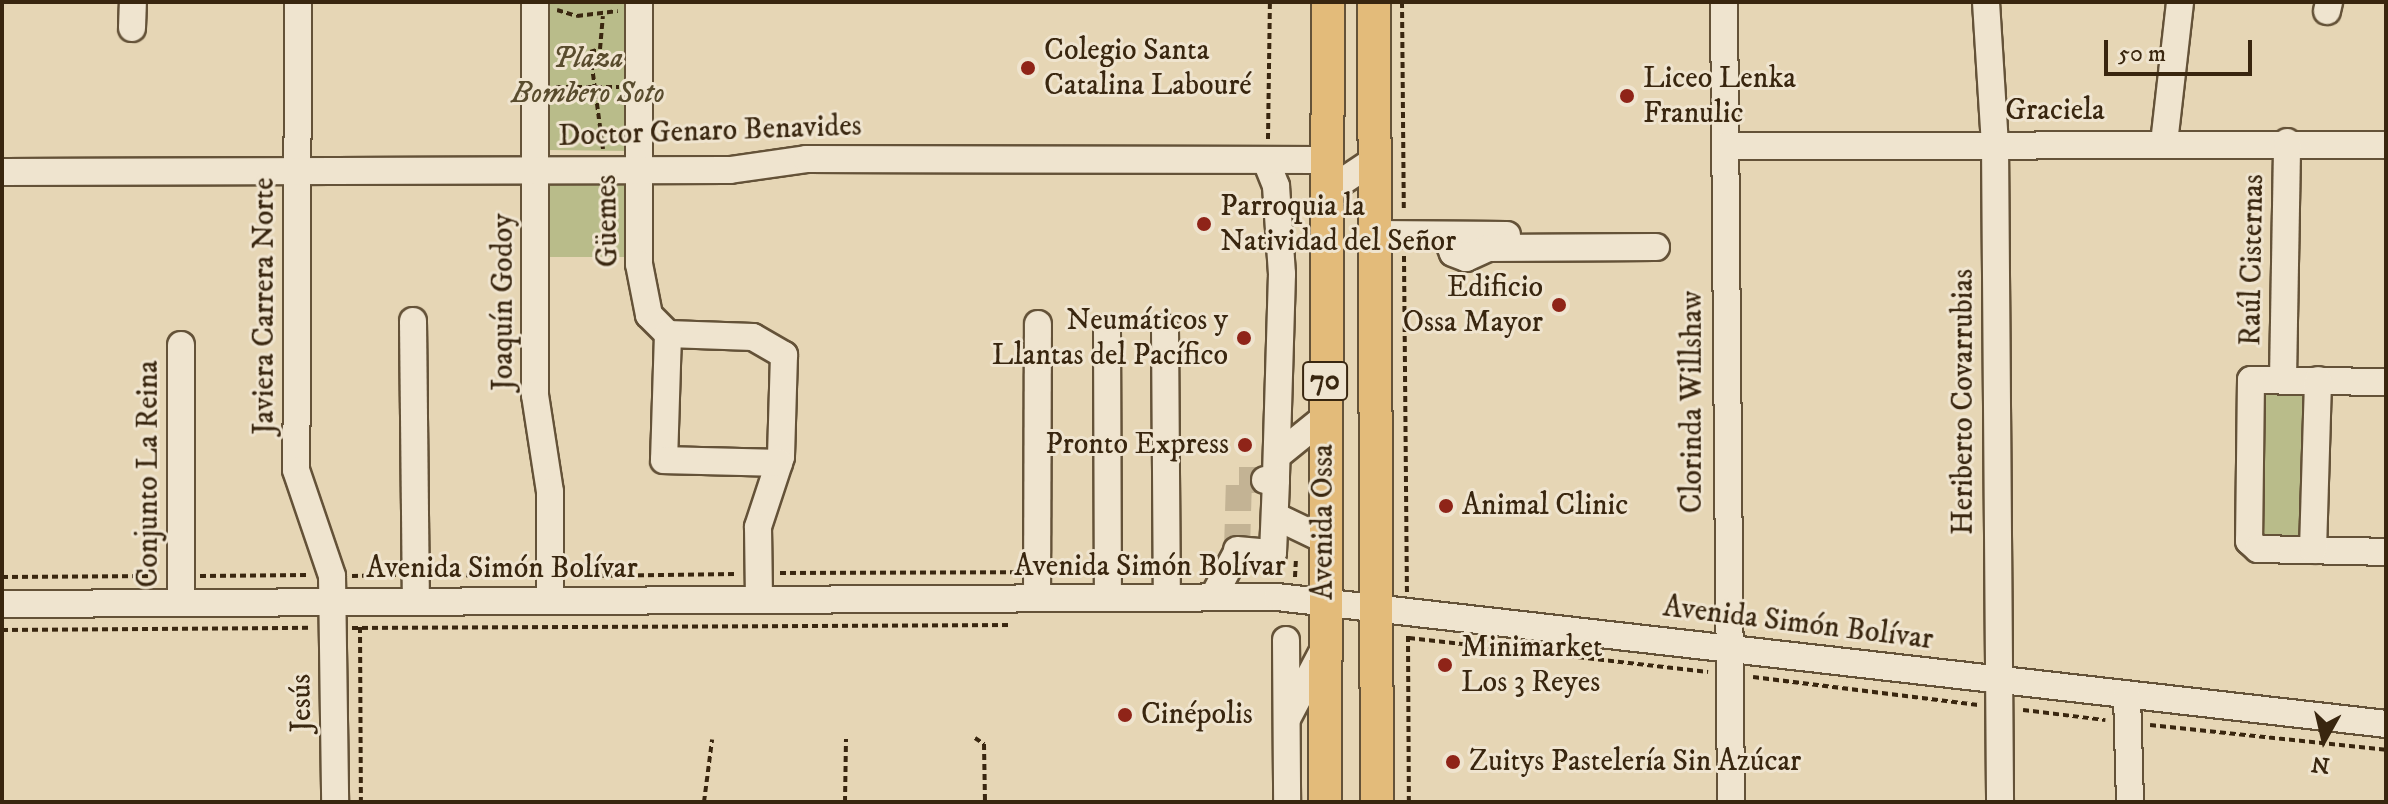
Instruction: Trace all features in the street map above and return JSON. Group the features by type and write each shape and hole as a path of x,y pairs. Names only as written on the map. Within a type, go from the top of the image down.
{"main road":[{"name":"Avenida Ossa","path":"1325,802 1325,193 1305,153 1328,2"},
{"name":"Avenida Ossa","path":"1374,2 1376,159 1390,235 1392,607 1377,802"}],"street":[{"name":"Javiera Carrera Norte","path":"298,2 296,470 332,576 333,602"},
{"name":"Joaquín Godoy","path":"535,2 536,425 550,492 550,589"},
{"name":"Güemes","path":"639,2 641,290 649,315 668,334"},
{"name":"Clorinda Willshaw","path":"1724,2 1726,648 1731,802"},
{"name":"Heriberto Covarrubias","path":"1986,2 1995,144 2000,802"},
{"path":"2164,143 2180,2"},
{"name":"Graciela","path":"1725,146 2287,142 2386,145"},
{"name":"Raúl Cisternas","path":"2287,142 2283,379 2251,380 2253,548 2313,550"},
{"path":"1265,152 1276,186 1282,274 1273,472 1281,564 1277,597"},
{"name":"Doctor Genaro Benavides","path":"2,172 730,170 806,159 1305,153"},
{"path":"1325,193 1376,159"},
{"path":"1390,235 1511,235"},
{"path":"1446,235 1453,253 1466,258 1488,248 1656,247"},
{"path":"413,321 416,602"},
{"path":"1037,585 1038,324"},
{"path":"1107,328 1108,584"},
{"path":"1165,328 1167,597"},
{"path":"759,600 758,527 779,463 785,367 779,348 753,337 668,334 664,460 779,463"},
{"name":"Conjunto La Reina","path":"181,345 181,603"},
{"path":"2283,379 2386,382"},
{"path":"2318,380 2313,550 2386,552"},
{"path":"1273,472 1324,418"},
{"path":"1275,516 1325,540"},
{"path":"1213,597 1237,551 1281,564"},
{"name":"Avenida Simón Bolívar","path":"2,604 416,602 550,589 759,600 1108,584 1167,597 1277,597 1392,607 1726,648 1997,694 2127,695 2386,724"},
{"name":"Jesús","path":"333,602 335,802"},
{"path":"1286,640 1287,802"},
{"path":"1286,720 1324,649"},
{"path":"2127,695 2125,723 2130,802"}],"path":[{"path":"535,2 603,16 639,2"},
{"path":"1265,152 1271,135 1270,2"},
{"path":"1402,2 1390,235 1392,607 1409,638 1409,802"},
{"path":"603,16 600,49 590,52 603,153"},
{"path":"535,94 596,86 639,87"},
{"path":"2,577 416,575 550,589 759,573 1037,585 1108,584"},
{"path":"361,802 360,628 1012,625"},
{"path":"2,630 308,628"},
{"path":"1409,638 1727,674 1997,694 2125,723 2386,750"},
{"path":"975,738 984,744 985,802"},
{"path":"845,802 846,739"},
{"path":"704,802 712,740"}],"green space":[{"name":"Plaza Bombero Soto","path":"547,2 628,2 630,151 549,150"},
{"path":"627,178 628,257 550,257 549,179"},
{"path":"2311,385 2306,547 2258,546 2253,391"}],"tunnel":[{"path":"1237,550 1239,480 1265,480"}],"place":[{"name":"Colegio Santa Catalina Labouré","path":"1028,68"},
{"name":"Liceo Lenka Franulic","path":"1627,96"},
{"name":"Parroquia la Natividad del Señor","path":"1204,224"},
{"name":"Edificio Ossa Mayor","path":"1559,305"},
{"name":"Neumáticos y Llantas del Pacífico","path":"1244,338"},
{"name":"Pronto Express","path":"1245,445"},
{"name":"Animal Clinic","path":"1446,506"},
{"name":"Minimarket Los 3 Reyes","path":"1445,665"},
{"name":"Cinépolis","path":"1125,715"},
{"name":"Zuitys Pastelería Sin Azúcar","path":"1453,762"}]}
